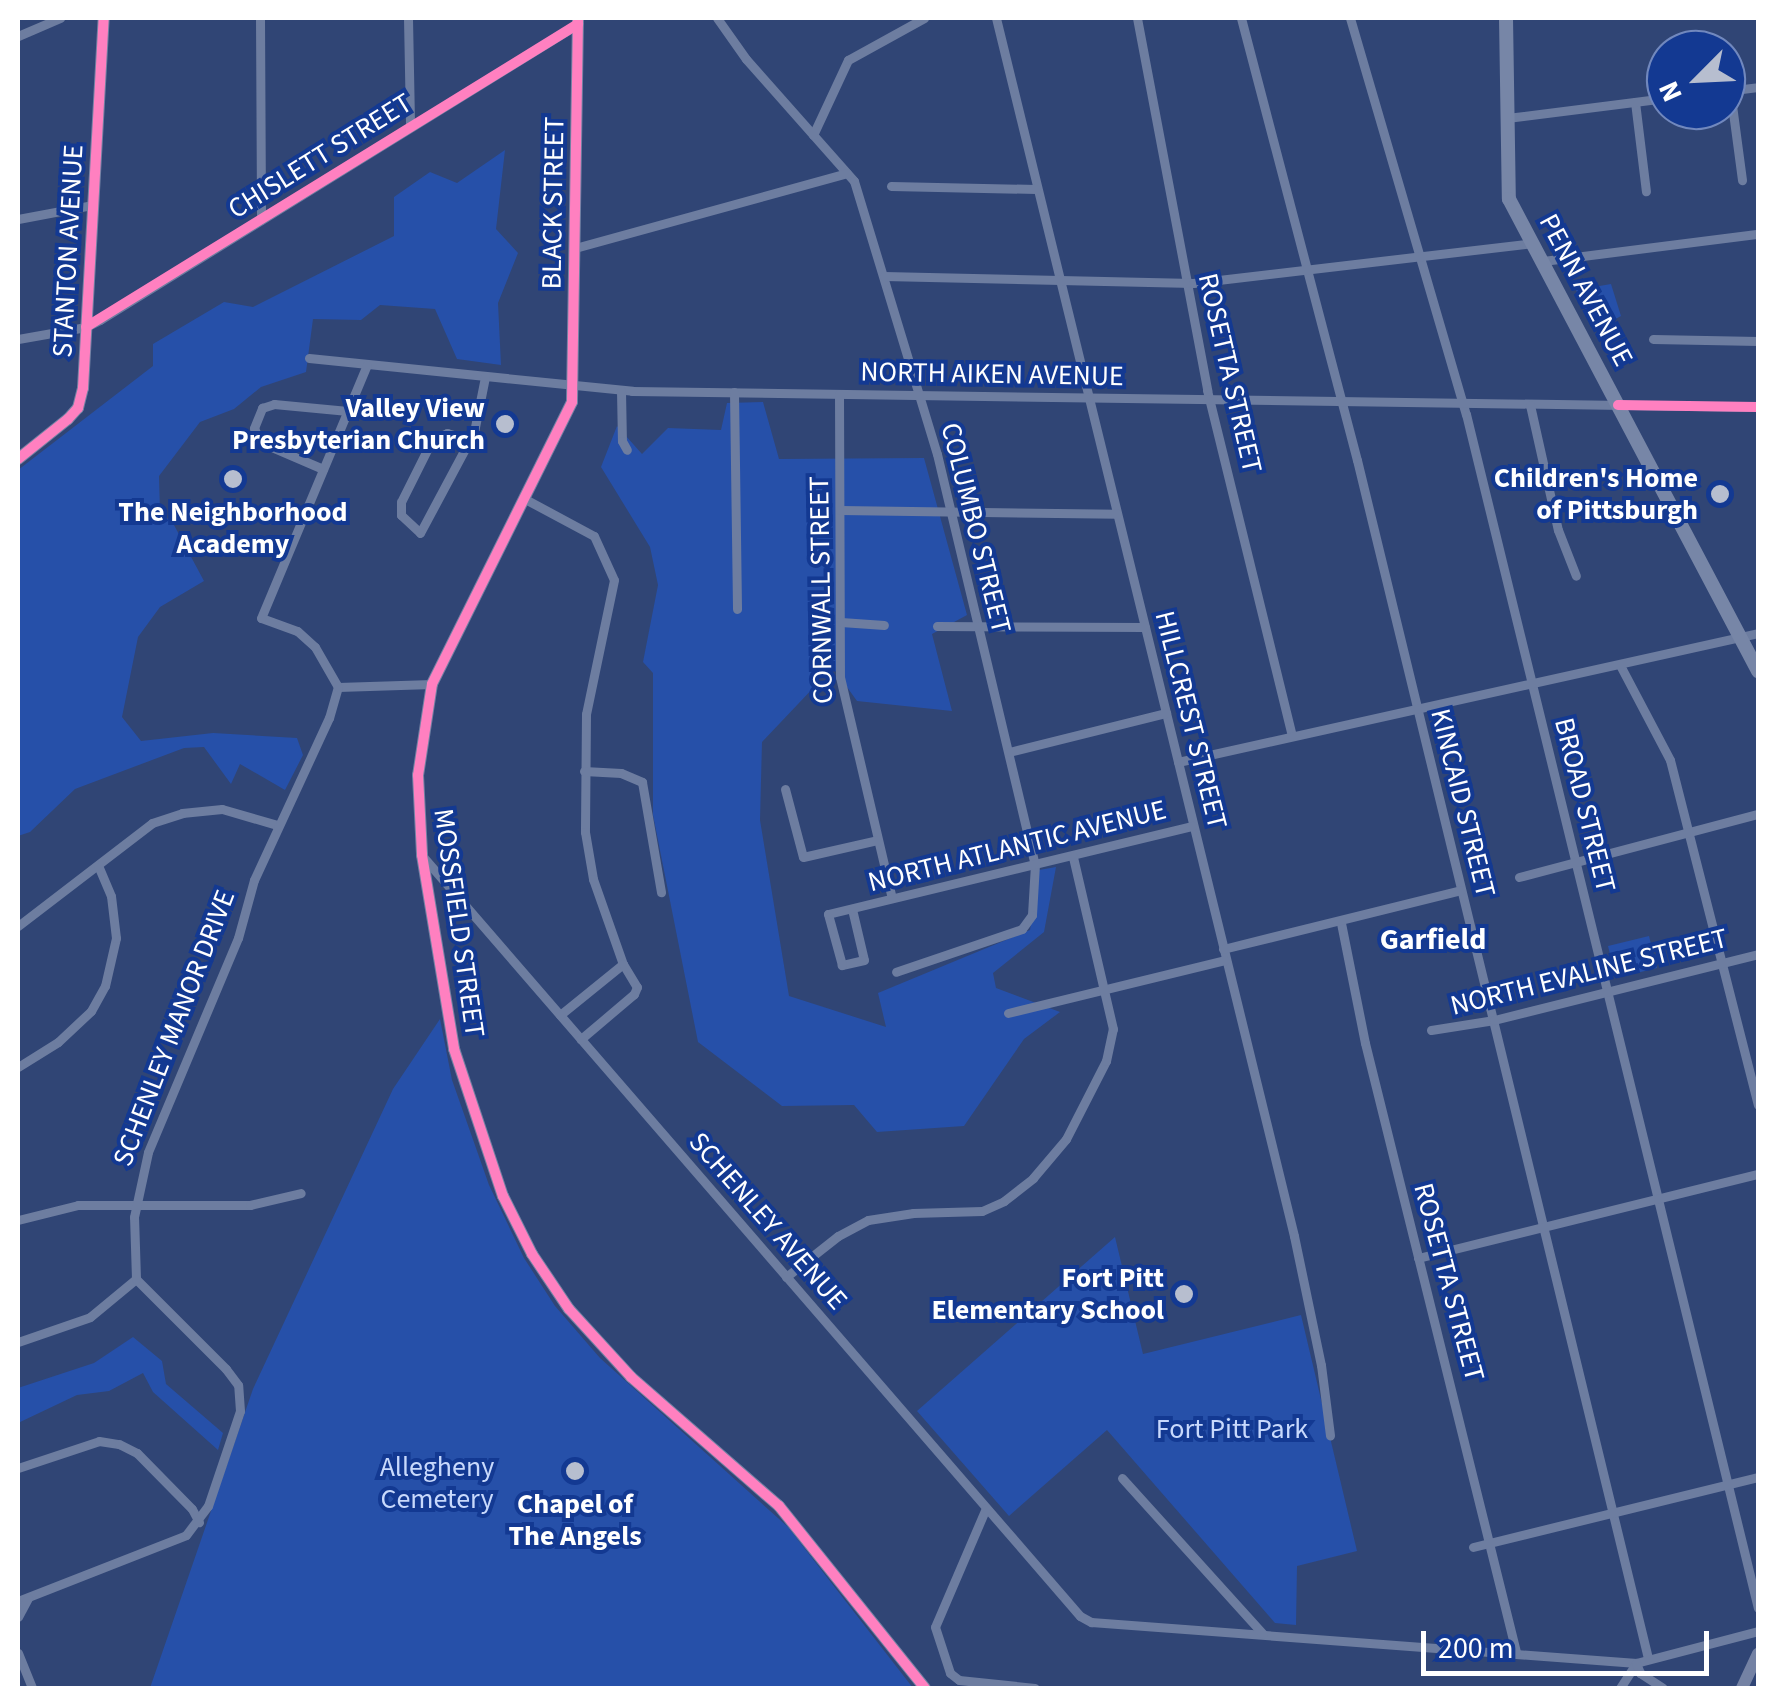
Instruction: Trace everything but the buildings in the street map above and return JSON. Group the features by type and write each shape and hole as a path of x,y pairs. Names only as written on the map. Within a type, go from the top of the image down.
{"main road":[{"name":"PENN AVENUE","path":"1506,18 1509,198 1758,671"}],"street":[{"path":"18,36 60,18"},
{"name":"STANTON AVENUE","path":"18,459 78,408 104,18"},
{"path":"260,18 261,220"},
{"path":"408,18 410,127"},
{"name":"COLUMBO STREET","path":"718,18 746,59 854,181 920,395 1035,864 1032,915 1022,929 896,972"},
{"path":"813,134 848,60 924,18"},
{"name":"HILLCREST STREET","path":"996,18 1304,1280 1330,1435"},
{"name":"ROSETTA STREET","path":"1138,18 1210,399 1292,735"},
{"name":"KINCAID STREET","path":"1240,18 1341,402 1648,1658"},
{"name":"BROAD STREET","path":"1350,18 1463,403 1758,1608"},
{"name":"CHISLETT STREET","path":"18,339 86,327 578,21"},
{"name":"BLACK STREET","path":"573,388 578,21"},
{"path":"1508,118 1646,100"},
{"path":"1634,102 1646,191"},
{"path":"1734,130 1742,180"},
{"path":"575,248 848,173"},
{"path":"891,186 1036,189"},
{"path":"18,219 92,205"},
{"path":"1543,262 1758,234"},
{"path":"884,276 1186,282 1533,244"},
{"path":"1653,338 1758,340"},
{"name":"NORTH AIKEN AVENUE","path":"310,358 620,391 1758,407"},
{"path":"367,365 261,618 297,631 315,647 338,687 432,684"},
{"path":"470,440 447,433 432,440 401,502 401,515 420,533 470,440 480,414 485,378"},
{"name":"MOSSFIELD STREET","path":"573,388 572,402 432,684 418,776 422,855 436,966 466,1096 503,1196 532,1254 598,1344 779,1506 808,1537 925,1688"},
{"path":"620,391 622,442 627,450"},
{"path":"734,392 738,609"},
{"name":"CORNWALL STREET","path":"840,394 840,622 845,710 892,898"},
{"path":"324,469 260,442 254,428 262,408 274,404 348,411"},
{"path":"1530,405 1558,530 1576,576"},
{"path":"525,499 594,536 614,580 586,714 585,832 594,879 622,964 637,987 634,994 580,1039"},
{"path":"840,510 1117,514"},
{"path":"840,622 884,625"},
{"path":"937,626 1145,627"},
{"name":"NORTH ATLANTIC AVENUE","path":"1178,762 1758,633"},
{"path":"1621,666 1670,760 1758,1106"},
{"name":"SCHENLEY MANOR DRIVE","path":"136,1279 135,1204 148,1152 238,938 254,880 329,718 338,687"},
{"path":"1009,752 1166,713"},
{"path":"584,771 622,774 642,782 661,892"},
{"path":"784,789 803,857 876,840"},
{"path":"18,926 152,823 182,813 242,812 277,825"},
{"path":"1519,877 1758,814"},
{"name":"NORTH ATLANTIC AVENUE","path":"852,909 864,960 842,965 828,914 1193,826"},
{"name":"SCHENLEY AVENUE","path":"422,855 1080,1616 1091,1622 1263,1634"},
{"path":"786,1276 838,1236 868,1220 913,1213 982,1211 1033,1178 1066,1139 1106,1061 1113,1029 1073,857"},
{"path":"18,1068 58,1042 91,1011 105,986 116,938 110,896 98,866"},
{"path":"1008,1013 1461,890"},
{"name":"ROSETTA STREET","path":"1340,922 1516,1652"},
{"name":"NORTH EVALINE STREET","path":"1431,1030 1494,1020 1758,954"},
{"path":"560,1015 622,964"},
{"path":"1418,1258 1758,1174"},
{"path":"18,1220 78,1205 250,1205 301,1193"},
{"path":"18,1342 90,1317 136,1279 238,1385 240,1410 199,1522 186,1536 18,1600"},
{"path":"18,1468 99,1440 119,1444 136,1453 192,1509 199,1522"},
{"path":"1473,1547 1758,1477"},
{"path":"1122,1478 1263,1634 1636,1664"},
{"path":"986,1508 935,1627 950,1673 959,1680 1035,1688"},
{"path":"18,1617 30,1596"},
{"path":"1620,1688 1636,1664 1648,1658 1758,1631"},
{"path":"18,1653 32,1688"},
{"path":"1742,1688 1758,1653"},
{"path":"1636,1664 1640,1672 1664,1688"}],"green space":[{"path":"505,150 496,229 518,253 498,303 501,365 457,359 435,309 380,305 361,320 313,319 306,372 261,387 234,409 200,422 159,476 160,511 174,525 204,581 160,607 138,637 122,717 141,741 213,733 297,738 303,755 285,790 240,764 231,784 204,747 184,748 75,789 30,832 18,836 18,470 153,366 153,344 224,302 253,307 394,236 394,197 430,172 457,183"},
{"path":"1611,284 1621,316 1595,330 1576,290"},
{"path":"763,402 779,459 924,458 967,615 932,634 952,711 857,701 826,658 816,668 817,684 762,742 760,820 789,996 886,1027 878,993 1030,930 1039,870 1056,867 1044,932 993,973 996,988 1060,1012 1024,1039 964,1126 877,1132 854,1105 782,1106 698,1042 653,815 653,673 643,662 658,585 650,547 601,467 617,426 642,454 668,428 721,430 727,403"},
{"path":"1649,936 1657,968 1616,978 1608,946"},
{"name":"Allegheny Cemetery","path":"440,1019 452,1080 489,1185 524,1258 555,1306 600,1358 788,1527 913,1688 150,1688 253,1389 393,1089"},
{"name":"Fort Pitt Park","path":"1115,1237 1143,1354 1301,1315 1357,1551 1297,1566 1296,1625 1275,1623 1107,1430 1009,1516 917,1411"},
{"path":"133,1337 162,1361 166,1384 223,1433 218,1450 153,1392 143,1373 109,1391 77,1395 18,1423 18,1388 94,1363"}],"cycle path":[{"path":"18,459 68,419 78,408 83,388 104,18"},
{"path":"578,18 572,402 432,684 418,775 422,855 454,1049 503,1196 532,1254 569,1309 631,1377 779,1506 925,1688"},
{"path":"86,327 578,24"},
{"path":"1618,405 1758,407"}],"place":[{"name":"Valley View Presbyterian Church","path":"505,424"},
{"name":"The Neighborhood Academy","path":"233,479"},
{"name":"Children's Home of Pittsburgh","path":"1720,494"},
{"name":"Fort Pitt Elementary School","path":"1184,1294"},
{"name":"Chapel of The Angels","path":"575,1471"}],"district":[{"name":"Garfield","path":"1433,940"}]}
